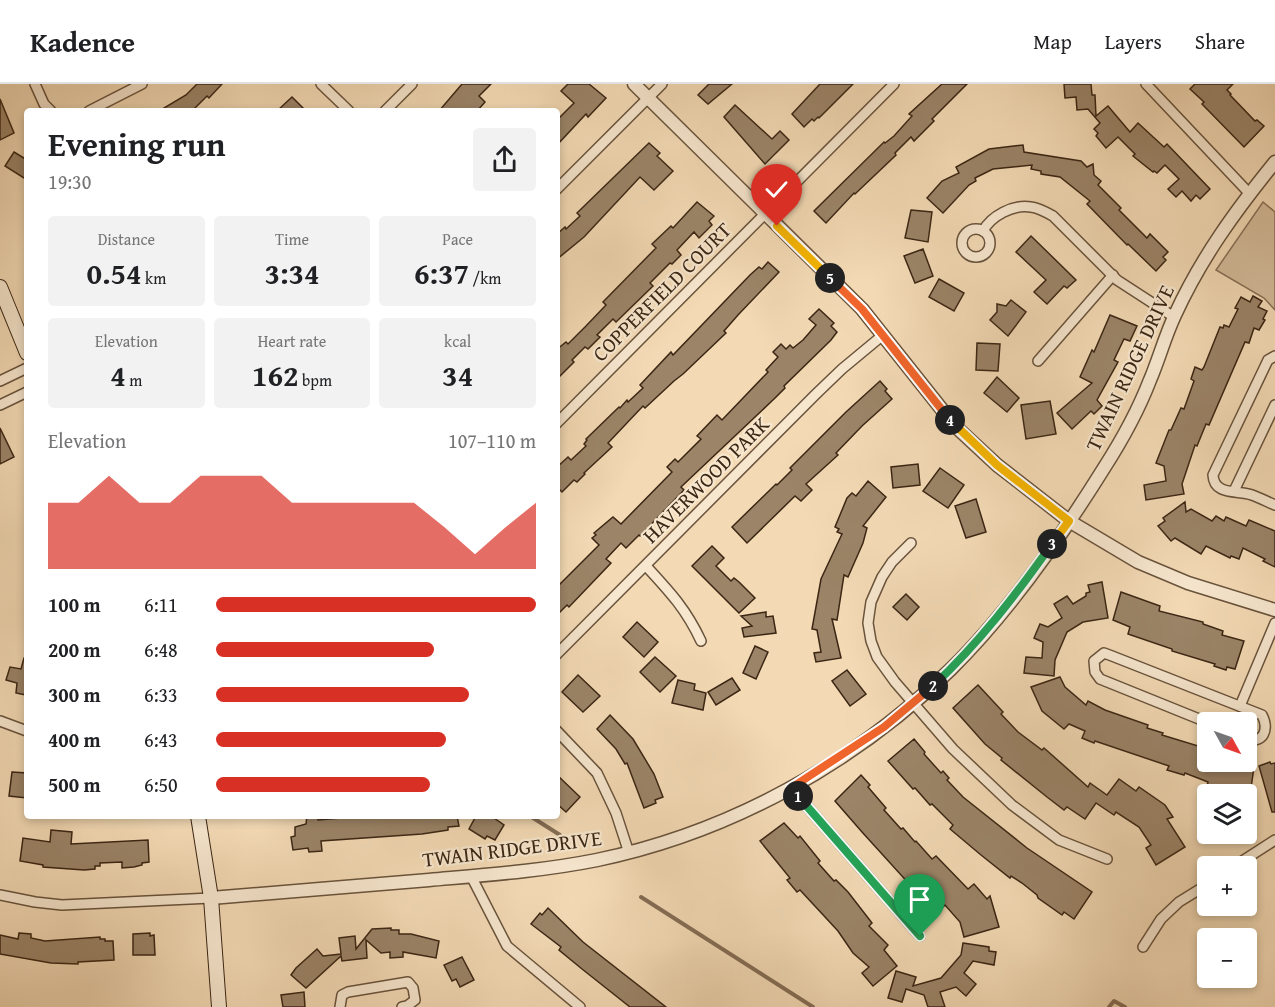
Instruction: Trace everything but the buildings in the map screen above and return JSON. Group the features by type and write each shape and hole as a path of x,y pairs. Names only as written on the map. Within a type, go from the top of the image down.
{"main road":[{"path":"0,287 24,346"},
{"path":"199,819 212,898 219,1007"}],"street":[{"path":"35,84 48,108"},
{"path":"95,108 142,84"},
{"path":"321,84 345,108"},
{"path":"388,108 412,84"},
{"path":"634,84 862,309 955,426 997,465 1069,521 1118,551 1161,573 1275,610"},
{"path":"560,186 662,84"},
{"name":"COPPERFIELD COURT","path":"560,420 894,84"},
{"path":"1146,84 1250,193"},
{"name":"TWAIN RIDGE DRIVE","path":"212,898 471,876 565,865 629,852 707,827 791,788 857,747 914,703 974,645 1017,593 1069,521 1105,467 1135,413 1174,316 1209,249 1275,162"},
{"path":"983,231 988,221 1006,211 1030,206 1043,210 1053,216 1113,275 1143,298 1174,316"},
{"path":"1038,361 1113,275"},
{"name":"HAVERWOOD PARK","path":"560,651 815,395 883,335"},
{"path":"1275,356 1268,360 1213,475 1213,482 1220,488 1251,494 1275,505"},
{"path":"0,381 24,369"},
{"path":"0,405 24,393"},
{"path":"1234,491 1275,405"},
{"path":"911,543 892,562 882,577 871,602 868,623 877,657 895,682 953,748 1012,805 1059,840 1107,859"},
{"path":"646,566 676,598 690,618 701,641"},
{"path":"1240,706 1275,622"},
{"path":"1197,718 1100,679 1095,672 1094,661 1104,653 1255,712"},
{"path":"1257,713 1262,715 1266,723 1264,735 1257,740"},
{"path":"0,722 24,729"},
{"path":"560,734 597,773 612,803 629,852"},
{"path":"791,788 920,936"},
{"path":"1250,856 1275,840"},
{"path":"471,876 507,946 580,1007"},
{"path":"1143,947 1161,918 1179,902 1197,891"},
{"path":"0,895 35,902 62,904 212,898"},
{"path":"340,1007 342,995 348,992 408,982 413,988 415,1000 402,1007"}],"shaded area":[{"path":"1263,202 1275,212 1275,310 1264,298 1216,270"}],"waterway":[{"path":"535,819 560,835"},
{"path":"641,897 813,1007"},
{"path":"1109,1007 1114,1001 1125,1007"}],"route":[{"path":"777,226 862,309 955,426 997,465 1069,521 1017,593 952,668 884,727 857,747 791,788 920,936"}]}
